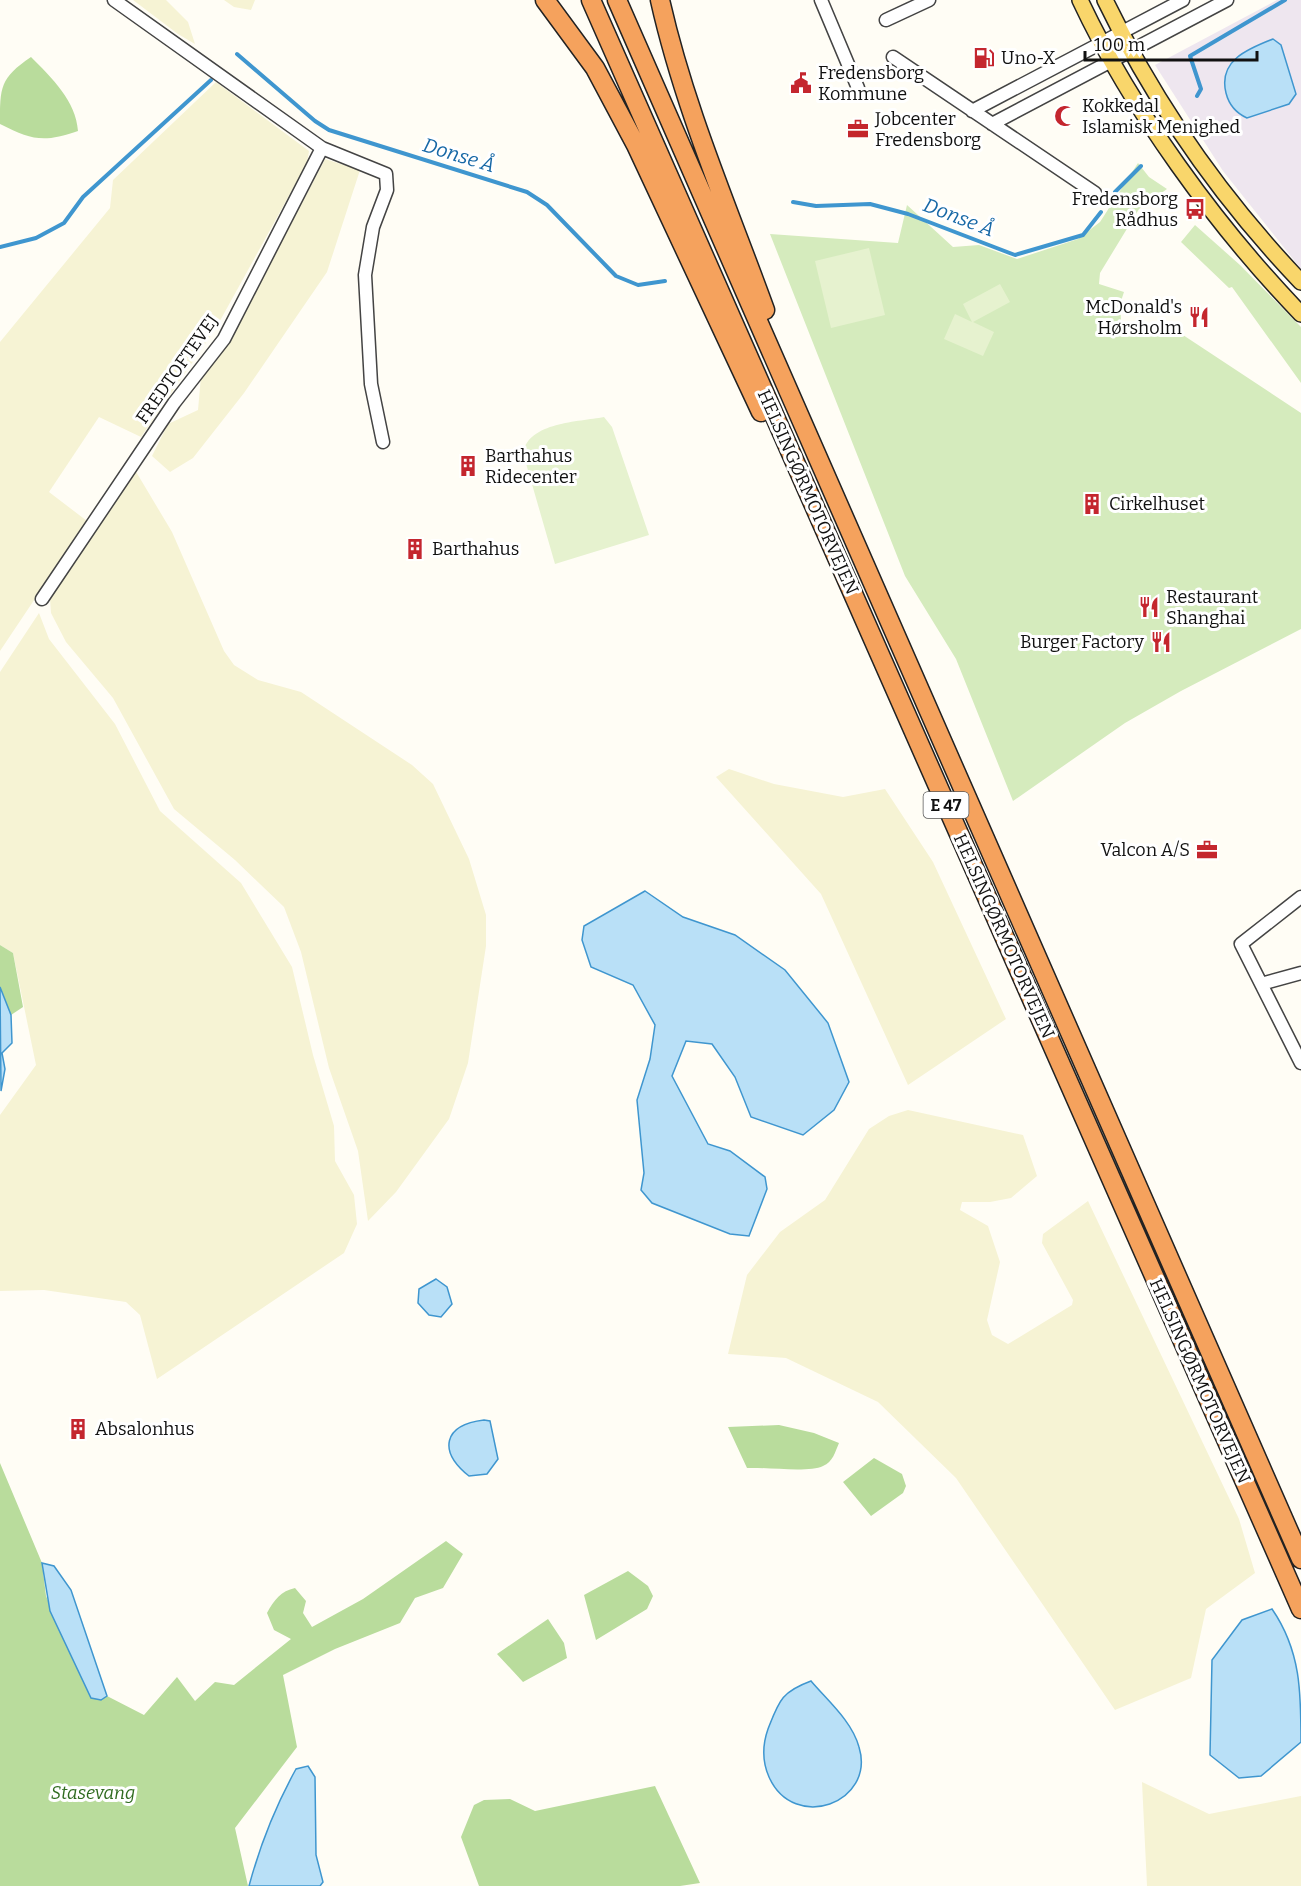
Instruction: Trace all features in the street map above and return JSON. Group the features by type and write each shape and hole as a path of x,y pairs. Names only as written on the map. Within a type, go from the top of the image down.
{"highway":[{"path":"545,0 595,68 636,145 757,406 802,476"},
{"name":"HELSINGØRMOTORVEJEN","path":"591,0 1301,1609"},
{"name":"HELSINGØRMOTORVEJEN","path":"617,0 1301,1559"},
{"path":"660,0 669,41 706,154 764,309 791,398"}],"main road":[{"path":"1080,0 1110,62 1154,128 1221,221 1269,280 1301,314"},
{"path":"1105,0 1131,51 1194,153 1255,234 1301,282"}],"street":[{"path":"114,0 322,148 386,174 387,190 373,227 365,275 371,384 383,442"},
{"path":"821,0 858,88"},
{"path":"886,20 929,0"},
{"path":"972,111 1183,0"},
{"path":"992,124 1227,0"},
{"path":"893,57 1095,193"},
{"name":"FREDTOFTEVEJ","path":"42,599 174,403 224,339 322,148"},
{"path":"1301,897 1241,944 1261,984 1295,1039 1301,1063"},
{"path":"1261,984 1301,973"}],"shaded area":[{"path":"133,0 166,0 188,22 195,44 178,34"},
{"path":"224,0 255,0 251,10 234,7"},
{"path":"1277,0 1301,0 1301,269 1223,171 1155,65"},
{"path":"216,82 309,151 307,163 216,328 141,437 99,417 49,492 87,521 0,651 0,342 110,208 113,180"},
{"path":"325,159 360,170 327,272 244,393 193,458 170,472 152,456 168,424 198,410 201,376 228,345"},
{"path":"135,470 172,532 224,651 234,665 258,680 301,692 412,765 433,784 469,859 486,915 486,946 468,1063 449,1119 396,1192 368,1221 358,1151 329,1068 301,952 284,907 235,860 174,809 113,698 66,642 51,613 50,599"},
{"path":"39,613 49,639 115,724 160,811 241,883 292,967 313,1055 334,1126 335,1161 354,1195 357,1224 344,1253 157,1379 140,1315 126,1302 44,1290 0,1291 0,1115 36,1065 13,953 0,945 0,672"},
{"path":"729,769 774,784 843,797 885,789 933,862 1006,1019 908,1085 821,894 716,777"},
{"path":"908,1110 1023,1135 1037,1176 1011,1198 990,1202 962,1202 960,1210 988,1226 1000,1262 987,1320 992,1335 1008,1344 1072,1305 1073,1300 1042,1243 1043,1234 1088,1201 1239,1519 1255,1573 1206,1609 1191,1678 1115,1710 956,1478 878,1402 786,1358 728,1354 747,1275 780,1232 825,1200 869,1129 889,1116"},
{"path":"1142,1782 1209,1814 1301,1796 1301,1886 1147,1886"}],"green space":[{"path":"31,57 55,82 68,100 78,131 56,137 38,138 21,134 0,124 0,101 4,84 13,71"},
{"path":"1138,163 1149,177 1167,189 1139,209 1100,273 1099,284 1124,292 1120,304 1121,320 1114,328 1141,333 1183,335 1301,413 1301,629 1181,691 1125,723 1013,801 956,659 905,576 770,234 898,243 907,205 953,247 979,245 1017,259 1078,239 1100,222"},
{"path":"1195,225 1240,265 1301,327 1301,383 1232,287 1229,288 1181,242"},
{"path":"869,248 885,315 831,328 815,261"},
{"path":"1000,284 1010,302 973,322 994,332 983,356 944,339 955,314 972,322 963,304"},
{"path":"604,417 612,427 649,535 555,564 523,453 527,443 544,429 569,422"},
{"path":"0,945 13,953 23,1007 11,1015 0,987"},
{"path":"779,1425 814,1433 839,1443 829,1462 816,1468 747,1468 728,1427"},
{"path":"874,1458 902,1474 906,1486 903,1493 871,1516 843,1482"},
{"name":"Stasevang","path":"0,1463 42,1563 46,1596 91,1698 101,1700 107,1696 144,1715 177,1677 195,1701 215,1682 234,1685 291,1639 274,1630 267,1613 275,1600 286,1591 295,1588 306,1601 303,1613 312,1627 363,1599 446,1541 463,1554 443,1588 415,1598 400,1623 335,1649 283,1675 297,1747 235,1828 248,1886 0,1886"},
{"path":"628,1571 648,1586 653,1596 647,1609 596,1640 584,1595"},
{"path":"548,1619 564,1643 567,1658 523,1682 497,1654"},
{"path":"655,1786 700,1883 680,1886 479,1886 461,1837 474,1805 484,1800 510,1799 535,1811"}],"water":[{"path":"1273,39 1281,45 1296,94 1289,104 1247,118 1236,111 1229,101 1226,93 1226,72 1230,64 1245,52"},
{"path":"645,891 683,917 735,935 785,970 828,1023 849,1082 834,1110 803,1135 751,1117 735,1077 712,1044 686,1041 672,1076 708,1144 730,1151 765,1177 767,1189 749,1236 730,1234 652,1203 641,1190 644,1173 637,1100 650,1059 655,1025 633,985 591,967 582,940 584,926"},
{"path":"0,987 11,1015 12,1043 2,1053 5,1069 1,1091"},
{"path":"436,1279 447,1287 452,1304 441,1317 429,1315 418,1303 419,1289"},
{"path":"484,1420 490,1421 498,1459 487,1474 469,1476 452,1457 449,1449 450,1440 453,1433 460,1427"},
{"path":"42,1563 54,1566 71,1590 107,1696 101,1700 91,1698 50,1611"},
{"path":"1272,1609 1282,1625 1294,1657 1301,1706 1301,1742 1261,1776 1239,1778 1210,1755 1212,1660 1242,1620"},
{"path":"811,1681 851,1728 859,1747 861,1767 856,1783 845,1796 830,1804 813,1807 796,1804 781,1794 769,1777 764,1753 766,1735 782,1699 793,1689"},
{"path":"308,1766 315,1777 316,1855 323,1882 320,1886 249,1886 263,1841 281,1798 296,1769"}],"waterway":[{"name":"Donse Å","path":"1197,96 1201,89 1190,56 1285,0"},
{"name":"Donse Å","path":"237,54 315,121 329,130 527,192 547,205 616,276 638,285 665,281"},
{"name":"Donse Å","path":"0,247 36,238 64,223 83,197 211,80"},
{"name":"Donse Å","path":"1115,192 1141,166"},
{"name":"Donse Å","path":"793,202 816,206 870,204 908,214 1015,255 1083,235 1101,212"}],"place":[{"name":"Uno-X","path":"984,58"},
{"name":"Fredensborg Kommune","path":"801,83"},
{"name":"Kokkedal Islamisk Menighed","path":"1065,116"},
{"name":"Jobcenter Fredensborg","path":"858,129"},
{"name":"Fredensborg Rådhus","path":"1195,209"},
{"name":"McDonald's Hørsholm","path":"1199,317"},
{"name":"Barthahus Ridecenter","path":"468,466"},
{"name":"Cirkelhuset","path":"1092,504"},
{"name":"Barthahus","path":"415,549"},
{"name":"Restaurant Shanghai","path":"1149,607"},
{"name":"Burger Factory","path":"1161,642"},
{"name":"Valcon A/S","path":"1207,850"},
{"name":"Absalonhus","path":"78,1429"}]}
